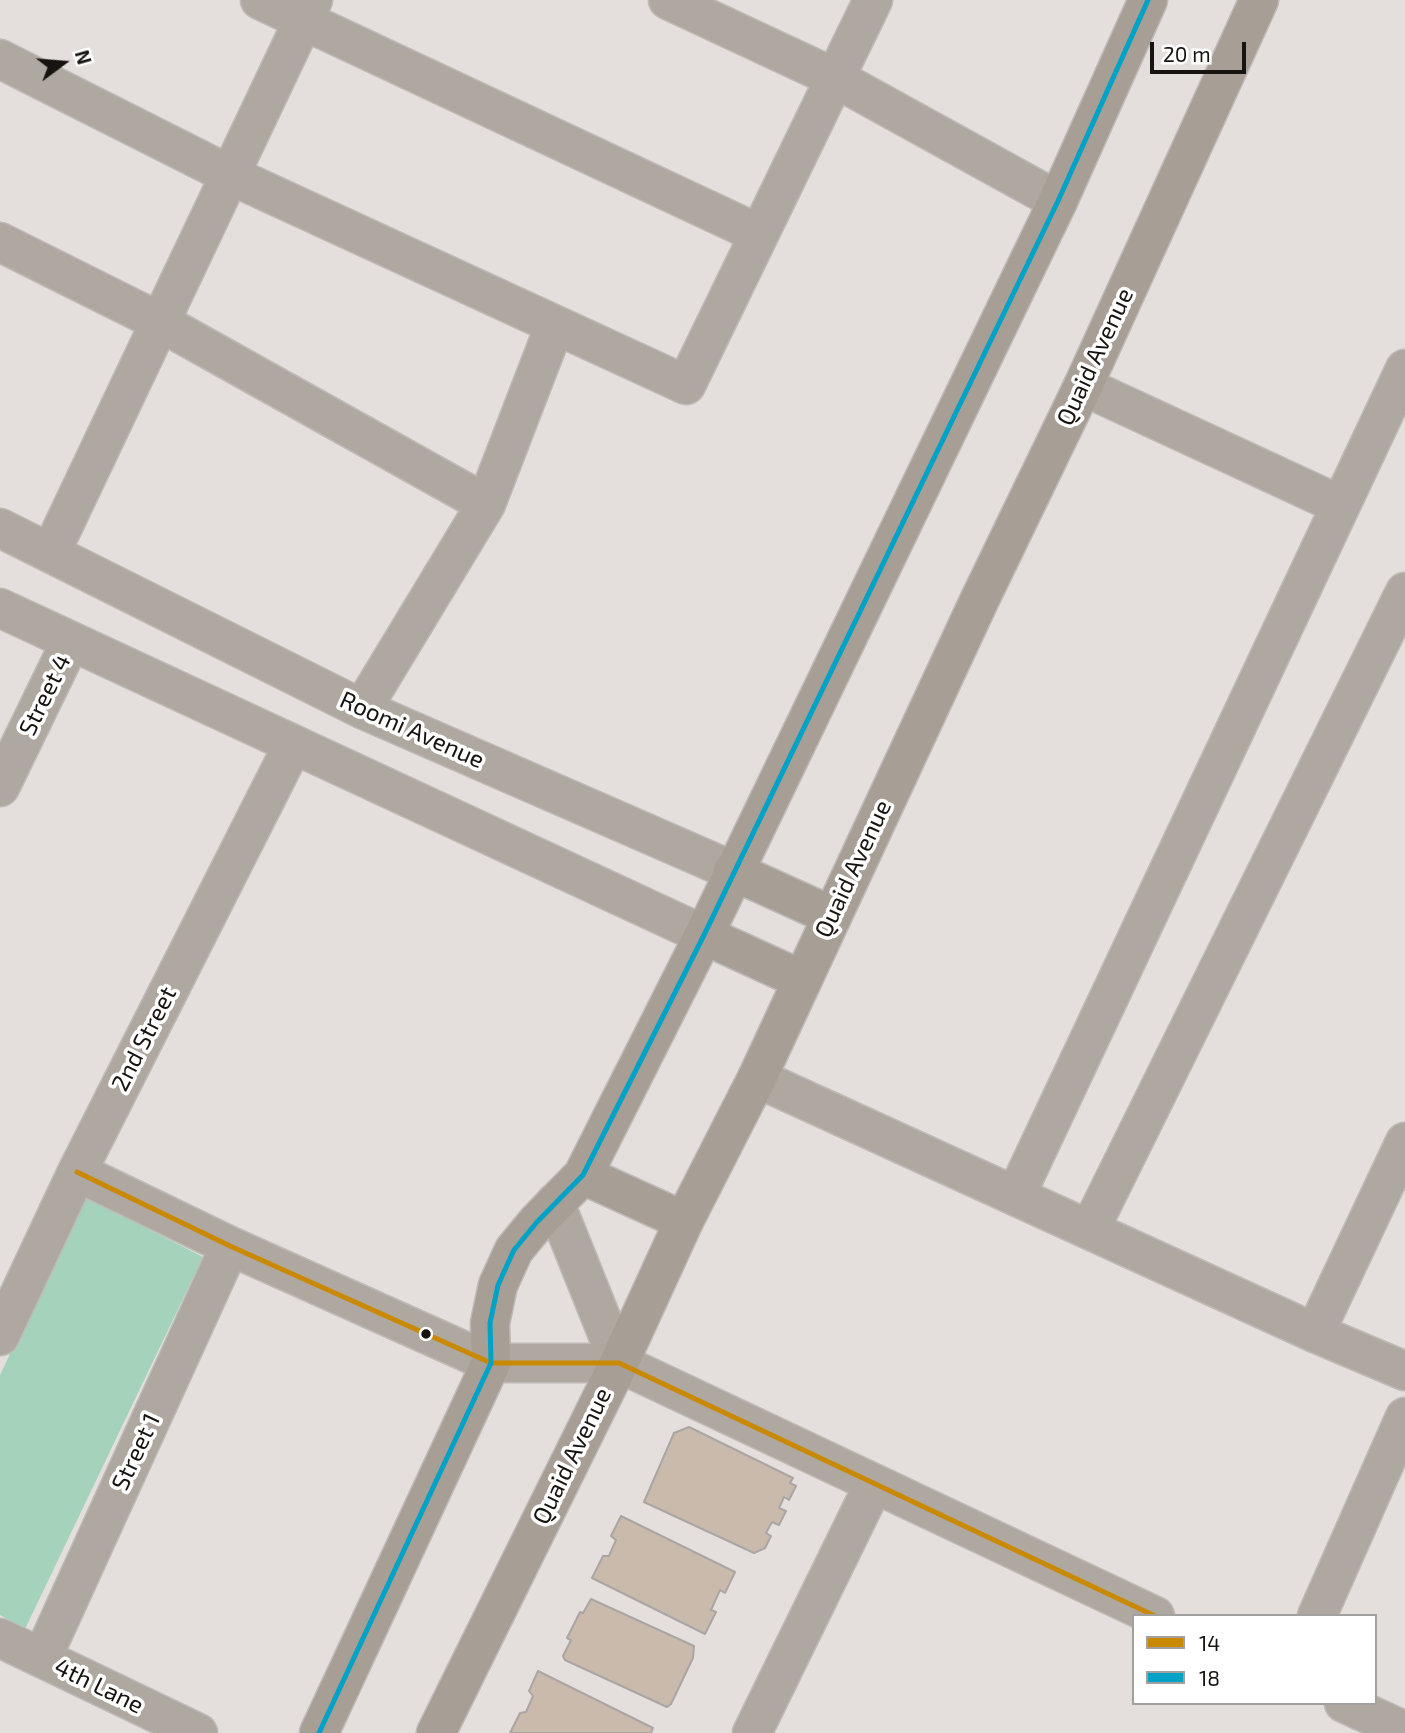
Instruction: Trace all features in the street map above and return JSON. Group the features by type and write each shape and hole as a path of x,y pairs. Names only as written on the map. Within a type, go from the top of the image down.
{"main road":[{"path":"319,1733 491,1363 490,1323 498,1285 514,1250 583,1175 704,935 1058,201 1148,0"},
{"name":"Quaid Avenue","path":"436,1733 619,1363 684,1221 757,1078 1083,386 1259,0"},
{"name":"Roomi Avenue","path":"733,871 832,916"},
{"path":"704,935 802,980"},
{"path":"583,1175 684,1221"}],"street":[{"path":"260,0 308,11 759,234"},
{"path":"668,0 835,78 1058,201"},
{"path":"0,59 230,175 686,385 873,0"},
{"path":"51,552 308,11"},
{"path":"0,242 160,322 485,504"},
{"path":"362,709 485,504 555,325"},
{"path":"1016,1195 1405,369"},
{"path":"1083,386 1340,505"},
{"name":"Roomi Avenue","path":"0,528 362,709 733,871"},
{"path":"1090,1228 1405,592"},
{"path":"0,608 704,935"},
{"name":"Street 4","path":"0,787 71,641"},
{"name":"2nd Street","path":"0,1336 77,1172 293,745"},
{"path":"757,1078 1090,1228 1314,1333 1405,1371"},
{"path":"1314,1333 1405,1142"},
{"path":"77,1172 230,1246 491,1363 619,1363 1151,1614"},
{"path":"555,1203 619,1363"},
{"name":"Street 1","path":"42,1658 230,1246"},
{"path":"1318,1614 1405,1417"},
{"path":"752,1733 874,1484"},
{"name":"4th Lane","path":"0,1638 198,1733"},
{"path":"1348,1705 1405,1731"}],"green space":[{"path":"85,1197 203,1257 25,1629 0,1615 0,1375"}],"building":[{"path":"689,1427 793,1478 790,1483 796,1486 789,1500 784,1497 779,1508 786,1511 779,1525 772,1522 766,1533 771,1536 765,1548 754,1553 644,1502 674,1433"},
{"path":"621,1516 735,1572 725,1593 720,1590 711,1610 716,1612 705,1634 592,1578 603,1556 609,1556 616,1540 611,1536"},
{"path":"591,1599 694,1646 693,1658 671,1704 667,1707 565,1660 563,1656 571,1640 567,1638 580,1612 583,1613"},
{"path":"538,1671 653,1728 651,1733 510,1733 520,1713 526,1712 533,1696 529,1691"}],"transit line":[{"name":"18","path":"319,1733 491,1363 490,1323 498,1285 514,1250 583,1175 704,935 1058,201 1148,0"},
{"name":"14","path":"77,1172 230,1246 491,1363 619,1363 1151,1614"}]}
